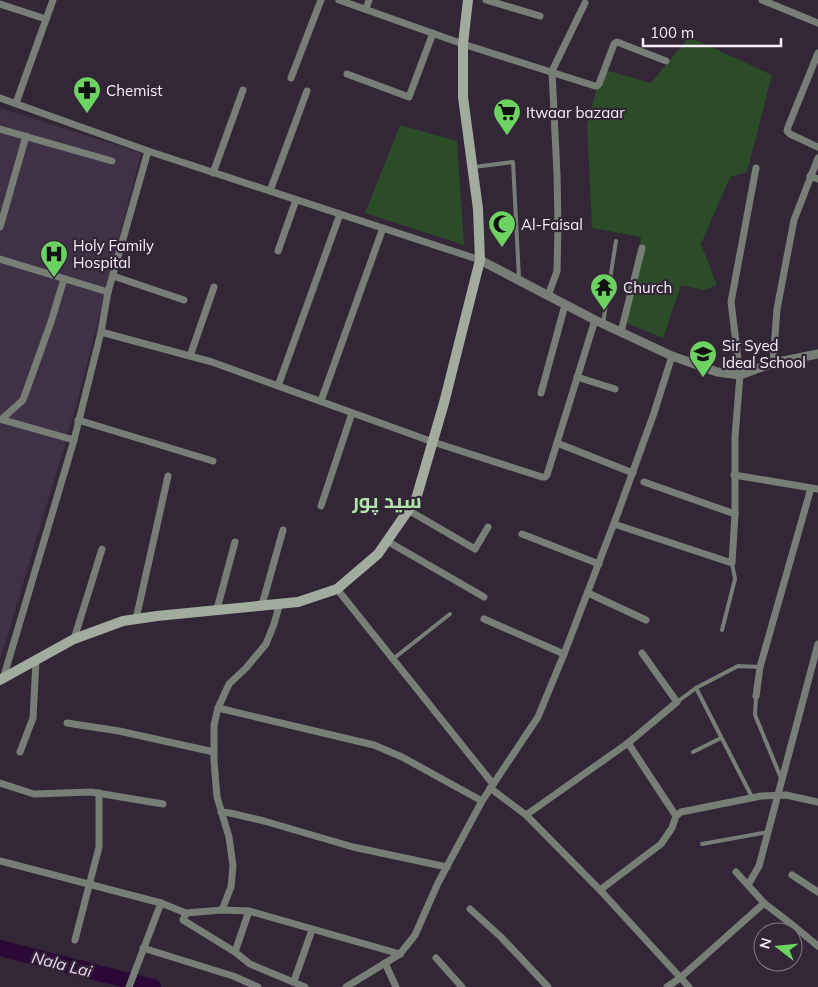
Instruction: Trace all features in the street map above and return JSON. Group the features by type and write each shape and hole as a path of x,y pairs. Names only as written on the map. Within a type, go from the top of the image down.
{"main road":[{"path":"1,680 74,639 123,621 218,609 298,602 337,589 378,554 416,499 444,404 480,260 478,209 464,97 463,44 468,0"}],"street":[{"path":"16,103 53,0"},
{"path":"291,78 321,0"},
{"path":"339,0 463,44 597,86 614,44 618,42 666,61"},
{"path":"366,9 369,0"},
{"path":"486,0 540,16"},
{"path":"762,0 818,23"},
{"path":"548,296 557,271 558,225 552,71 585,3"},
{"path":"0,4 46,19"},
{"path":"347,74 408,97 433,33"},
{"path":"818,53 787,131 818,147"},
{"path":"212,172 243,90"},
{"path":"270,191 307,91"},
{"path":"0,98 148,152 480,260 599,322 672,356 717,372 740,375 773,363 818,354"},
{"path":"0,129 112,161"},
{"path":"0,227 26,136"},
{"path":"1,680 74,440 101,332 108,292 148,152"},
{"path":"773,363 777,309 794,220 818,158"},
{"path":"614,524 732,563 735,514 735,436 740,375 731,302 756,168"},
{"path":"810,176 818,179"},
{"path":"278,251 296,200"},
{"path":"278,386 340,214"},
{"path":"321,401 383,228"},
{"path":"621,332 642,248"},
{"path":"0,259 108,292"},
{"path":"113,276 184,300"},
{"path":"1,419 23,400 64,279"},
{"path":"190,356 214,287"},
{"path":"541,393 564,305"},
{"path":"101,332 212,362 433,442 545,477 578,377 599,322"},
{"path":"346,987 400,954 415,935 438,883 482,801 538,717 614,524 654,413 672,356"},
{"path":"578,377 615,390"},
{"path":"321,506 352,413"},
{"path":"1,419 74,440"},
{"path":"78,420 213,461"},
{"path":"556,443 632,473"},
{"path":"734,475 815,488 760,667 756,696"},
{"path":"136,619 168,476"},
{"path":"644,482 735,514"},
{"path":"408,510 475,549 488,527"},
{"path":"262,605 283,530"},
{"path":"522,534 599,564"},
{"path":"387,541 484,596"},
{"path":"218,609 235,542"},
{"path":"74,639 102,549"},
{"path":"337,589 491,786 526,815 600,890 689,987"},
{"path":"588,593 646,620"},
{"path":"222,910 231,886 233,866 229,837 217,797 214,725 218,708 229,684 246,668 266,644 280,603"},
{"path":"484,620 564,654"},
{"path":"748,885 759,866 818,644"},
{"path":"526,815 628,744 677,702 642,653"},
{"path":"20,752 33,718 36,661"},
{"path":"218,708 374,745 402,757 482,801"},
{"path":"67,723 120,731 214,752"},
{"path":"628,744 676,816"},
{"path":"0,783 34,794 91,792 163,804"},
{"path":"75,940 99,847 99,793"},
{"path":"600,890 661,844 672,828 676,816 681,812 752,798 786,794 818,802"},
{"path":"221,812 264,821 353,847 447,867"},
{"path":"0,860 161,903 186,913 222,910 249,911 400,954"},
{"path":"736,872 764,903 818,946"},
{"path":"792,875 816,889"},
{"path":"129,987 161,903"},
{"path":"667,987 680,978 764,903"},
{"path":"470,909 501,937 548,987"},
{"path":"235,952 249,911"},
{"path":"186,913 183,920 235,952 250,964 305,987"},
{"path":"294,981 312,930"},
{"path":"143,948 233,976 258,987"},
{"path":"436,958 462,987"},
{"path":"385,963 396,987"}],"lane":[{"path":"473,167 513,162 519,281"},
{"path":"599,322 616,241"},
{"path":"722,630 735,579 732,563"},
{"path":"393,659 450,614"},
{"path":"677,702 696,688 738,666 760,667"},
{"path":"696,688 752,798"},
{"path":"756,696 755,715 782,780"},
{"path":"693,752 721,738"},
{"path":"702,844 768,832"}],"shaded area":[{"name":"Holy Family Hospital","path":"0,108 141,153 77,403 0,660"}],"green space":[{"path":"689,37 772,75 747,172 730,177 701,244 717,285 704,290 681,285 663,338 622,321 641,237 592,228 587,124 602,69 651,83"},
{"path":"400,125 457,141 464,245 365,213"}],"waterway":[{"name":"Nala Lai","path":"0,948 153,987"}],"place":[{"name":"Chemist","path":"87,114"},
{"name":"Itwaar bazaar","path":"507,136"},
{"name":"Al-Faisal","path":"502,248"},
{"name":"Holy Family Hospital","path":"54,278"},
{"name":"Church","path":"604,311"},
{"name":"Sir Syed Ideal School","path":"703,378"}],"district":[{"name":"سید پور","path":"387,500"}]}
